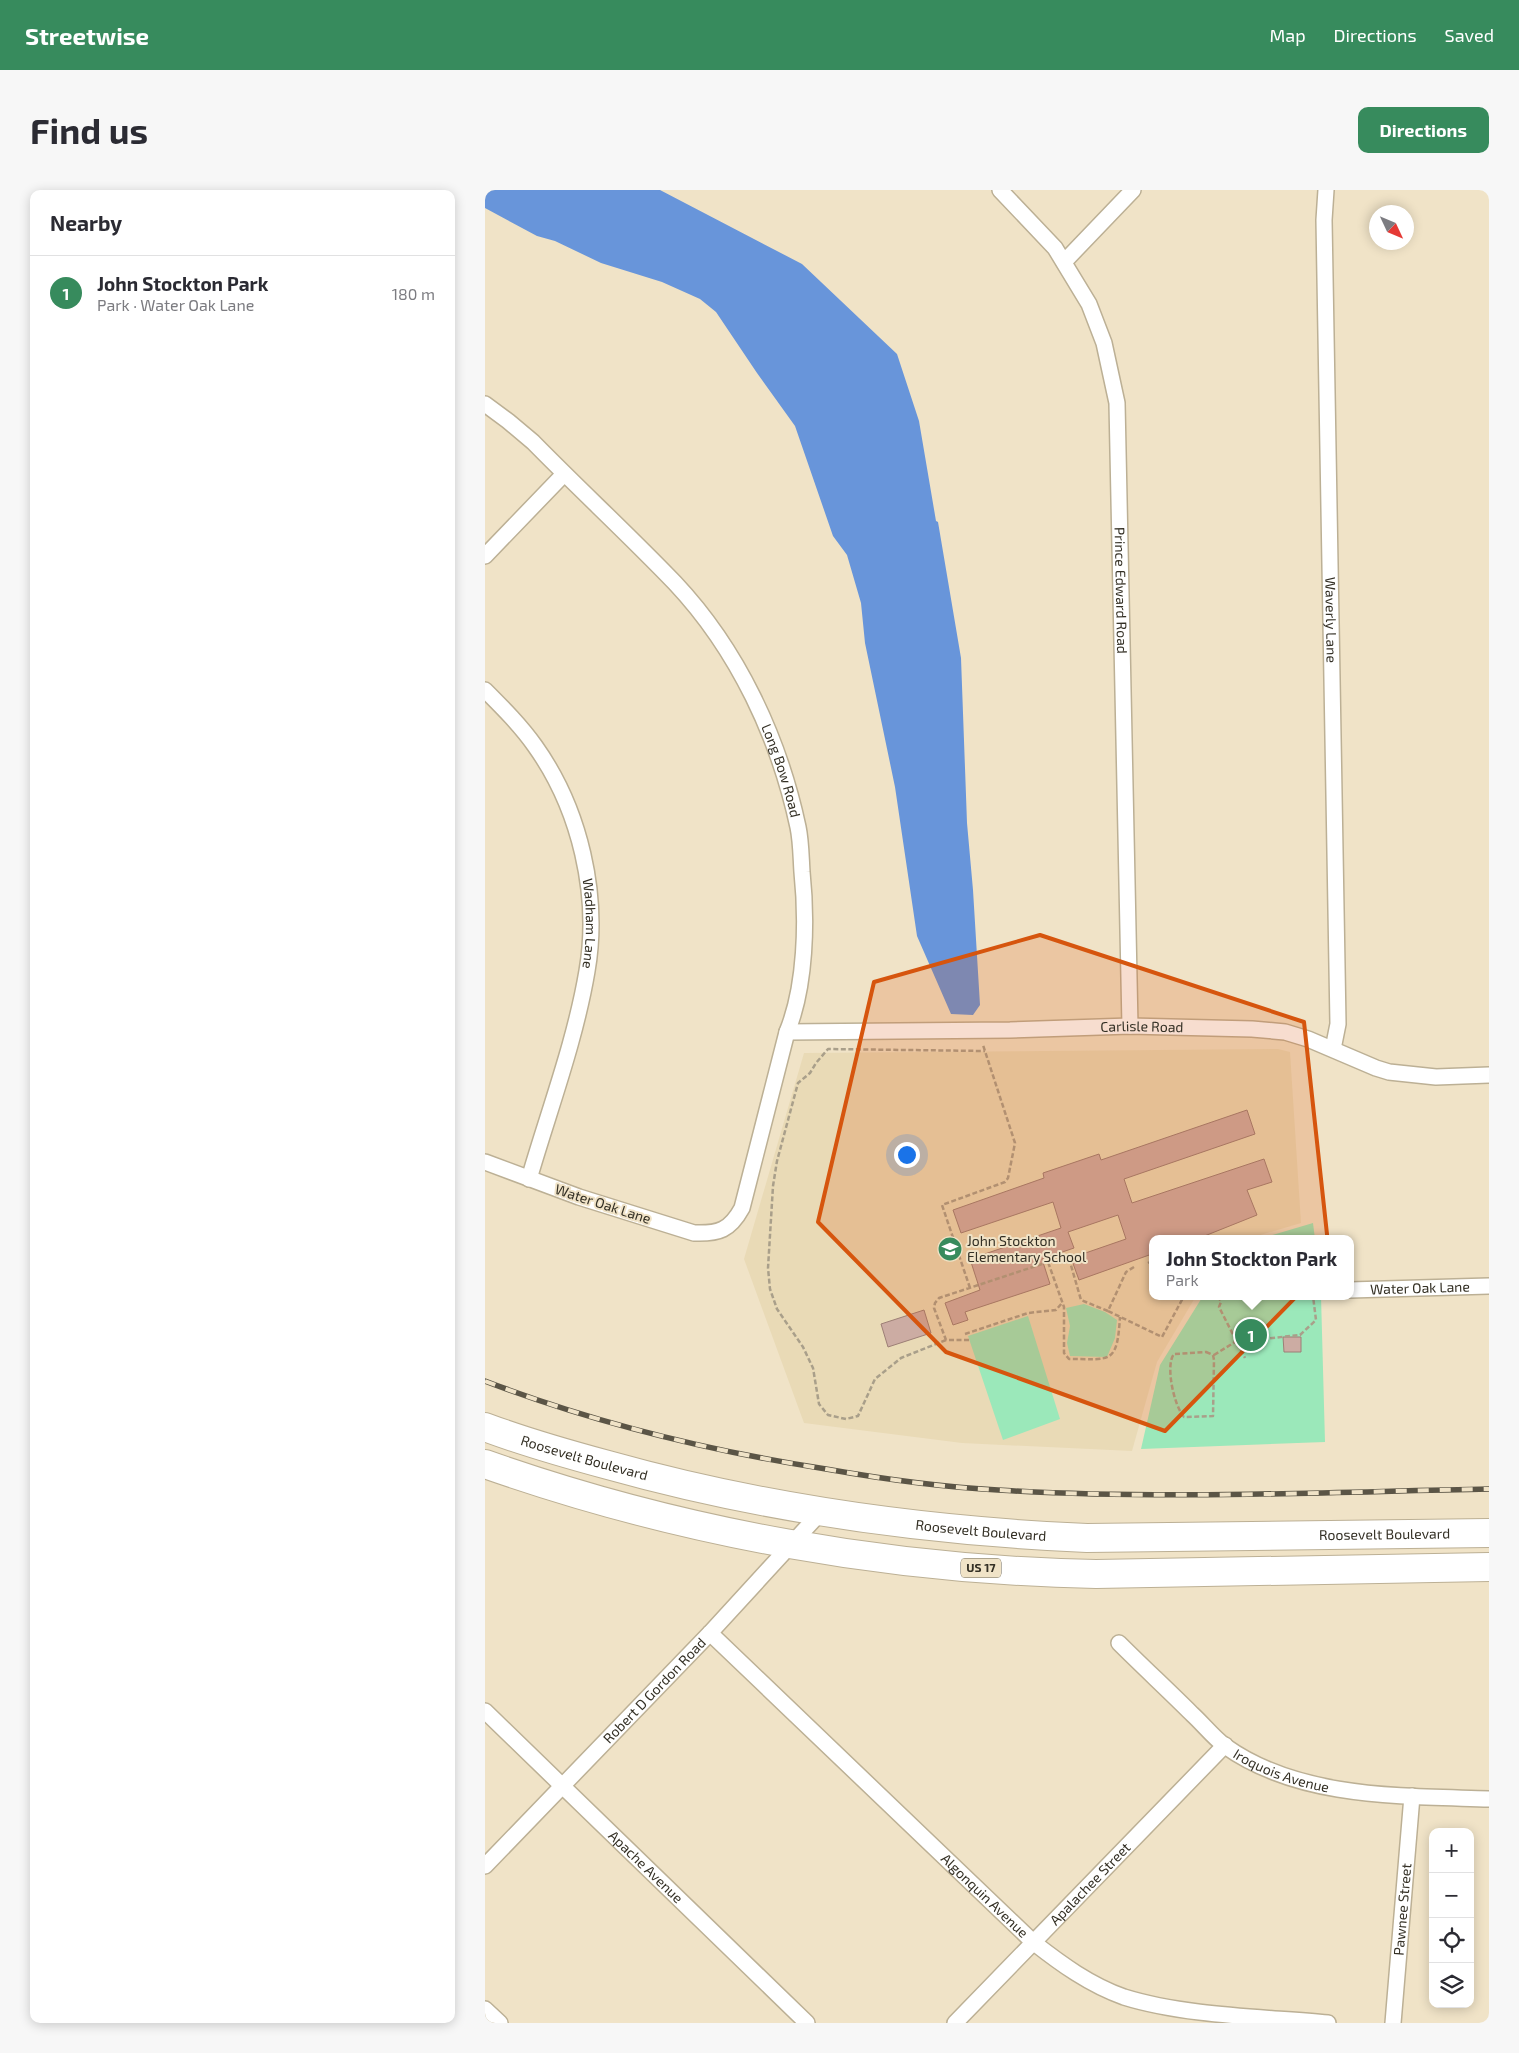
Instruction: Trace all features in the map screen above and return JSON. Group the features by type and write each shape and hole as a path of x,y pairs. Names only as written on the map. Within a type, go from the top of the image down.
{"highway":[{"name":"Roosevelt Boulevard","path":"485,1427 571,1455 724,1495 820,1513 929,1527 1033,1536 1087,1538 1489,1533"},
{"name":"US 17","path":"485,1464 554,1488 722,1531 791,1544 904,1560 1047,1573 1096,1574 1489,1567"}],"street":[{"name":"Prince Edward Road","path":"1000,190 1049,241 1089,304 1104,344 1117,403 1130,1026"},
{"path":"1064,262 1133,190"},
{"name":"Waverly Lane","path":"1326,190 1324,230 1337,1024 1333,1049"},
{"name":"Long Bow Road","path":"485,404 527,437 675,584 697,610 718,638 746,683 767,727 786,780 798,828 804,891 805,937 795,1012 787,1032 742,1208 735,1220 724,1230"},
{"path":"485,556 564,474"},
{"name":"Wadham Lane","path":"485,690 511,715 536,747 558,785 574,823 587,871 591,925 587,969 578,1015 529,1179"},
{"name":"Carlisle Road","path":"787,1032 1010,1030 1130,1026 1252,1029 1285,1032 1333,1049 1376,1068 1403,1074 1436,1077 1489,1075"},
{"name":"Water Oak Lane","path":"485,1162 579,1197 694,1233 709,1234 724,1230"},
{"name":"Water Oak Lane","path":"1354,1290 1489,1286"},
{"name":"Robert D Gordon Road","path":"485,1866 711,1633 820,1513"},
{"name":"Algonquin Avenue","path":"711,1633 1033,1942 1061,1964 1092,1983 1123,1996 1156,2005 1328,2023"},
{"name":"Iroquois Avenue","path":"1119,1643 1225,1745 1255,1763 1299,1780 1326,1787 1412,1796 1489,1799"},
{"name":"Apache Avenue","path":"485,1711 807,2023"},
{"name":"Apalachee Street","path":"955,2023 1225,1745"},
{"name":"Pawnee Street","path":"1393,2023 1412,1796"},
{"path":"485,2009 500,2023"}],"path":[{"path":"970,1288 942,1205 1005,1182 1015,1142 982,1044"},
{"path":"969,1340 945,1340 901,1358 875,1379 858,1416 846,1419 828,1415 819,1404 813,1368 803,1347 777,1309 770,1289 768,1268 773,1186 777,1161 798,1083 810,1073 828,1049 985,1050"},
{"path":"945,1340 934,1308 939,1298 1068,1255 1081,1300 1109,1311 1162,1337 1182,1300"},
{"path":"1049,1262 1062,1302 1065,1318 1064,1354 1069,1359 1097,1361 1107,1358 1113,1352 1118,1337 1119,1317"},
{"path":"1109,1311 1126,1272 1134,1267"},
{"path":"1220,1300 1219,1307 1235,1342 1245,1358"},
{"path":"1213,1356 1235,1342 1300,1336 1316,1320 1314,1300"},
{"path":"965,1334 1028,1313 1050,1312 1056,1310 1062,1302"},
{"path":"1206,1352 1213,1356 1213,1416 1183,1417 1176,1405 1170,1369 1171,1359 1175,1354 1184,1353 1206,1352"}],"highlighted area":[{"path":"1040,935 1304,1022 1330,1262 1165,1431 946,1352 818,1222 874,982"}],"shaded area":[{"name":"John Stockton Elementary School","path":"1278,1049 1290,1052 1301,1223 1260,1235 1149,1235 1149,1300 1194,1300 1157,1362 1132,1451 962,1443 804,1423 744,1259 804,1053"}],"green space":[{"path":"1313,1223 1314,1235 1272,1235"},
{"path":"1201,1300 1321,1300 1325,1442 1141,1449 1160,1365"},
{"path":"1084,1304 1105,1312 1117,1320 1115,1338 1107,1357 1070,1356 1067,1343 1070,1326 1066,1308"},
{"path":"1028,1316 1060,1419 1003,1440 968,1336"}],"water":[{"path":"485,190 660,190 802,264 897,354 919,421 961,658 967,823 980,1005 973,1015 951,1014 917,936 895,787 865,643 861,603 847,555 833,536 795,426 716,312 700,299 662,282 601,263 555,241 537,236 485,208"}],"building":[{"path":"1247,1110 1255,1134 1124,1179 1132,1203 1264,1159 1272,1182 1247,1190 1257,1215 1207,1235 1149,1235 1149,1255 1079,1280 1071,1258 1126,1239 1118,1215 1068,1232 1074,1248 1042,1259 1050,1284 965,1312 968,1320 953,1325 945,1303 980,1290 970,1259 1061,1228 1053,1202 961,1233 953,1210 1044,1178 1043,1173 1099,1154 1101,1160"},
{"path":"924,1310 931,1333 888,1347 881,1324"},
{"path":"1283,1337 1301,1337 1301,1352 1284,1352"}],"railway":[{"path":"485,1381 611,1423 739,1454 933,1485 1059,1493 1182,1495 1489,1489"}],"place":[{"name":"John Stockton Elementary School","path":"950,1249"},
{"name":"John Stockton Park","path":"1251,1335"}]}
